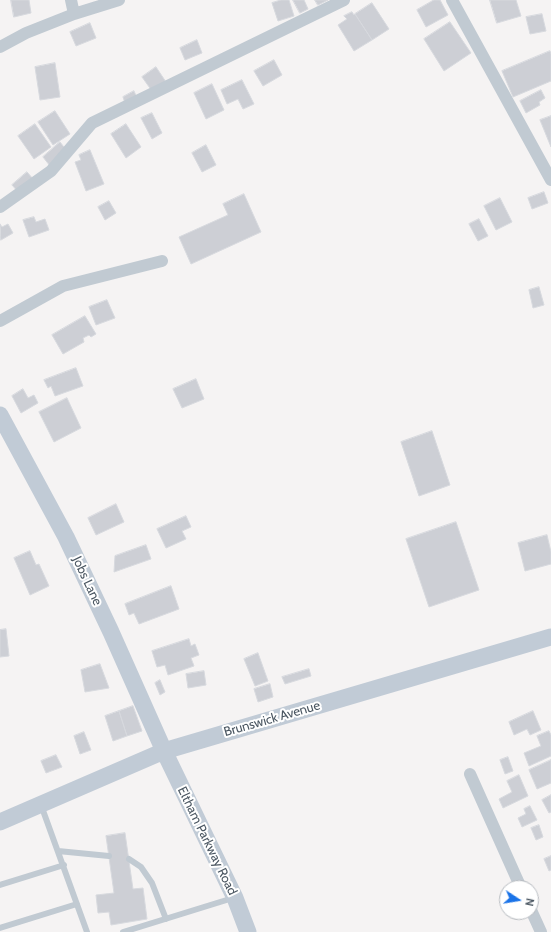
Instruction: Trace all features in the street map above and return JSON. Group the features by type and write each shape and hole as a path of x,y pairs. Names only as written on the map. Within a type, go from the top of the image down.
{"main road":[{"name":"Jobs Lane","path":"0,415 66,537 111,632 164,751"},
{"name":"Brunswick Avenue","path":"0,822 164,751 551,636"},
{"name":"Eltham Parkway Road","path":"164,751 234,898 248,932"}],"street":[{"path":"71,0 74,14"},
{"path":"0,47 26,33 74,14 118,0"},
{"path":"0,207 51,171 92,123 344,0"},
{"path":"452,0 551,180"},
{"path":"0,321 62,286 162,261"},
{"path":"470,774 517,880"},
{"path":"536,920 541,932"}],"lane":[{"path":"40,804 64,865 87,932"},
{"path":"58,851 109,856"},
{"path":"129,859 141,866 152,883 166,918"},
{"path":"0,885 64,865"},
{"path":"123,932 234,898"},
{"path":"0,928 77,904"}],"building":[{"path":"11,0 29,0 31,13 14,17"},
{"path":"281,0 289,0 294,16 278,21 272,3"},
{"path":"293,0 304,0 308,9 300,13"},
{"path":"315,0 328,0 318,5"},
{"path":"434,0 440,0 448,15 426,27 417,10"},
{"path":"490,0 516,0 521,16 497,23"},
{"path":"372,3 389,29 372,40 355,14"},
{"path":"352,12 354,15 355,14 372,40 354,51 338,25 347,19 344,16"},
{"path":"542,14 546,31 530,34 526,17"},
{"path":"450,22 471,53 444,71 424,39"},
{"path":"90,23 96,38 76,46 70,32"},
{"path":"197,40 202,53 185,60 180,48"},
{"path":"550,51 551,81 513,97 502,71"},
{"path":"274,60 282,75 263,86 254,71"},
{"path":"55,63 60,97 40,100 35,67"},
{"path":"156,67 166,82 152,91 142,77"},
{"path":"242,80 254,104 243,109 238,99 227,104 221,90"},
{"path":"212,84 224,110 206,119 194,93"},
{"path":"541,90 545,98 539,102 540,105 526,113 520,101"},
{"path":"134,91 137,98 125,103 123,97"},
{"path":"55,111 70,134 53,145 38,122"},
{"path":"152,113 162,133 152,139 141,118"},
{"path":"551,116 551,147 540,120"},
{"path":"35,124 51,147 34,159 18,136"},
{"path":"126,124 141,147 126,158 111,134"},
{"path":"60,142 67,151 50,166 43,157"},
{"path":"206,145 216,165 202,172 192,153"},
{"path":"90,150 104,184 86,191 75,162 81,160 79,155"},
{"path":"27,172 34,180 19,193 12,185"},
{"path":"544,192 548,203 532,209 528,198"},
{"path":"244,194 261,232 191,264 179,237 228,215 223,204"},
{"path":"500,198 512,222 496,230 484,206"},
{"path":"109,201 116,213 105,220 98,207"},
{"path":"34,217 36,222 45,219 49,230 29,237 23,220"},
{"path":"479,219 488,236 478,241 469,224"},
{"path":"0,224 2,227 8,224 13,233 1,240"},
{"path":"539,287 544,305 533,308 529,290"},
{"path":"107,300 115,318 96,325 89,307"},
{"path":"85,316 96,334 91,337 89,335 83,338 84,342 63,354 52,335"},
{"path":"76,368 83,386 55,396 51,386 48,388 44,380"},
{"path":"196,379 204,399 182,408 173,389"},
{"path":"23,389 28,398 34,395 38,403 21,413 12,396"},
{"path":"67,398 81,428 54,442 39,412"},
{"path":"432,431 450,485 419,496 401,442"},
{"path":"116,504 124,522 96,535 88,518"},
{"path":"186,516 191,527 182,531 186,539 166,548 157,529"},
{"path":"456,522 479,590 429,607 406,539"},
{"path":"547,535 551,552 551,564 525,571 518,543"},
{"path":"146,545 151,559 114,572 115,556"},
{"path":"30,551 36,565 39,564 49,586 30,595 14,558"},
{"path":"171,586 179,609 139,624 134,613 129,615 125,604"},
{"path":"6,629 9,656 0,657 0,630"},
{"path":"189,639 191,646 195,644 199,655 191,658 194,666 168,675 165,665 157,667 152,651"},
{"path":"258,653 268,681 255,686 244,659"},
{"path":"100,664 109,688 85,692 81,670"},
{"path":"309,669 311,676 285,684 282,677"},
{"path":"204,671 206,685 188,688 186,674"},
{"path":"160,680 165,692 160,695 155,683"},
{"path":"270,684 273,697 258,702 254,689"},
{"path":"133,706 142,731 127,736 119,711"},
{"path":"119,711 127,736 113,741 105,716"},
{"path":"533,711 541,730 530,735 527,729 514,735 509,722"},
{"path":"549,731 551,735 551,756 529,766 524,753 541,746 537,736"},
{"path":"84,732 91,750 80,754 74,736"},
{"path":"56,755 62,767 46,773 41,761"},
{"path":"508,757 513,771 505,774 500,760"},
{"path":"551,760 551,783 537,789 529,770"},
{"path":"519,775 528,796 503,808 499,799 512,792 507,781"},
{"path":"551,795 551,812 549,813 542,800"},
{"path":"530,806 537,820 522,827 518,818 526,814 524,809"},
{"path":"539,825 543,837 536,840 531,828"},
{"path":"125,833 133,889 143,888 147,919 111,925 109,912 98,913 96,895 114,893 106,836"},
{"path":"551,856 551,870 549,871 544,859"}]}
